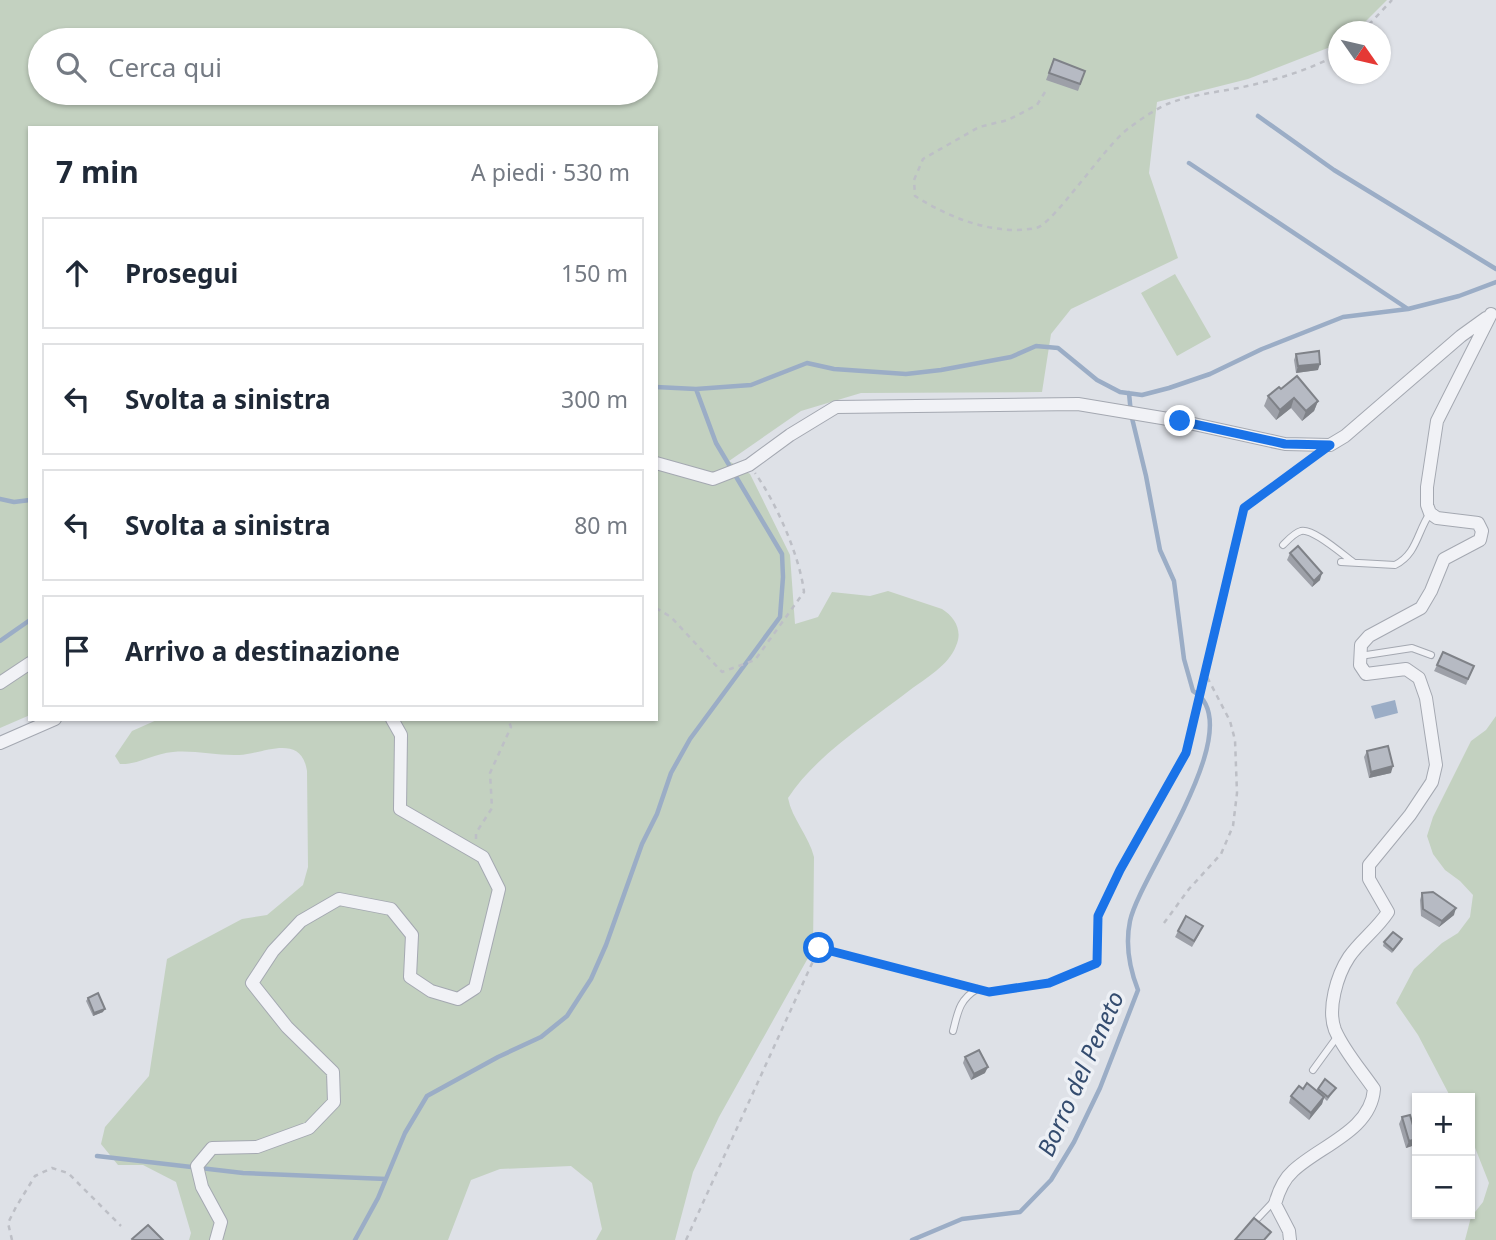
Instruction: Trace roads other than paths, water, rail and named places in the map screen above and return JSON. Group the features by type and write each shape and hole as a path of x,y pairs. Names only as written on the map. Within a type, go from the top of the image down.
{"street":[{"path":"658,464 713,479 749,466 790,435 836,407 1079,404 1180,421 1285,444 1330,445 1345,436 1461,336 1494,313"},
{"path":"1290,1240 1289,1231 1275,1204 1292,1171 1345,1135 1368,1110 1374,1096 1374,1089 1334,1028 1336,984 1349,957 1382,923 1388,912 1369,879 1369,865 1410,815 1432,782 1436,765 1426,698 1419,678 1406,668 1366,674 1360,665 1361,645 1369,636 1421,608 1432,591 1444,559 1480,540 1482,531 1478,523 1437,517 1430,513 1426,505 1427,486 1437,421 1494,313"},
{"path":"0,683 28,664"},
{"path":"0,743 50,721"},
{"path":"216,1240 221,1222 202,1187 197,1166 212,1148 257,1147 309,1129 334,1102 333,1072 287,1027 252,983 273,951 301,921 339,899 391,909 412,935 410,977 431,991 458,999 475,988 499,889 483,857 400,809 401,735 393,721"}],"lane":[{"path":"1341,562 1395,565 1413,550 1430,513"},
{"path":"1283,545 1299,532 1307,531 1354,563"},
{"path":"1360,656 1412,649 1431,655"},
{"path":"953,1031 961,1005 966,996 976,989"},
{"path":"1313,1070 1338,1035"},
{"path":"1258,1219 1276,1200"}],"water":[{"path":"1395,700 1398,713 1375,719 1371,706"}],"waterway":[{"path":"1258,116 1334,170 1496,269"},
{"path":"1189,163 1408,309"},
{"path":"658,387 696,389 751,385 807,363 834,369 906,374 1011,357 1036,346 1058,348 1097,380 1120,392 1142,395 1210,374 1262,349 1343,317 1408,309 1459,296 1496,282"},
{"path":"355,1240 378,1198 405,1133 427,1096 541,1037 567,1016 591,979 606,945 671,773 690,739 780,617 782,554 716,443 696,389"},
{"name":"Borro del Peneto","path":"912,1240 962,1219 1020,1212 1051,1180 1074,1142 1100,1088 1138,990 1129,956 1130,921 1201,767 1209,735 1208,709 1193,691 1184,659 1174,581 1160,550 1131,414 1129,393"},
{"path":"0,499 14,502 28,500"},
{"path":"0,641 28,621"},
{"path":"97,1156 243,1173 386,1179"}]}
